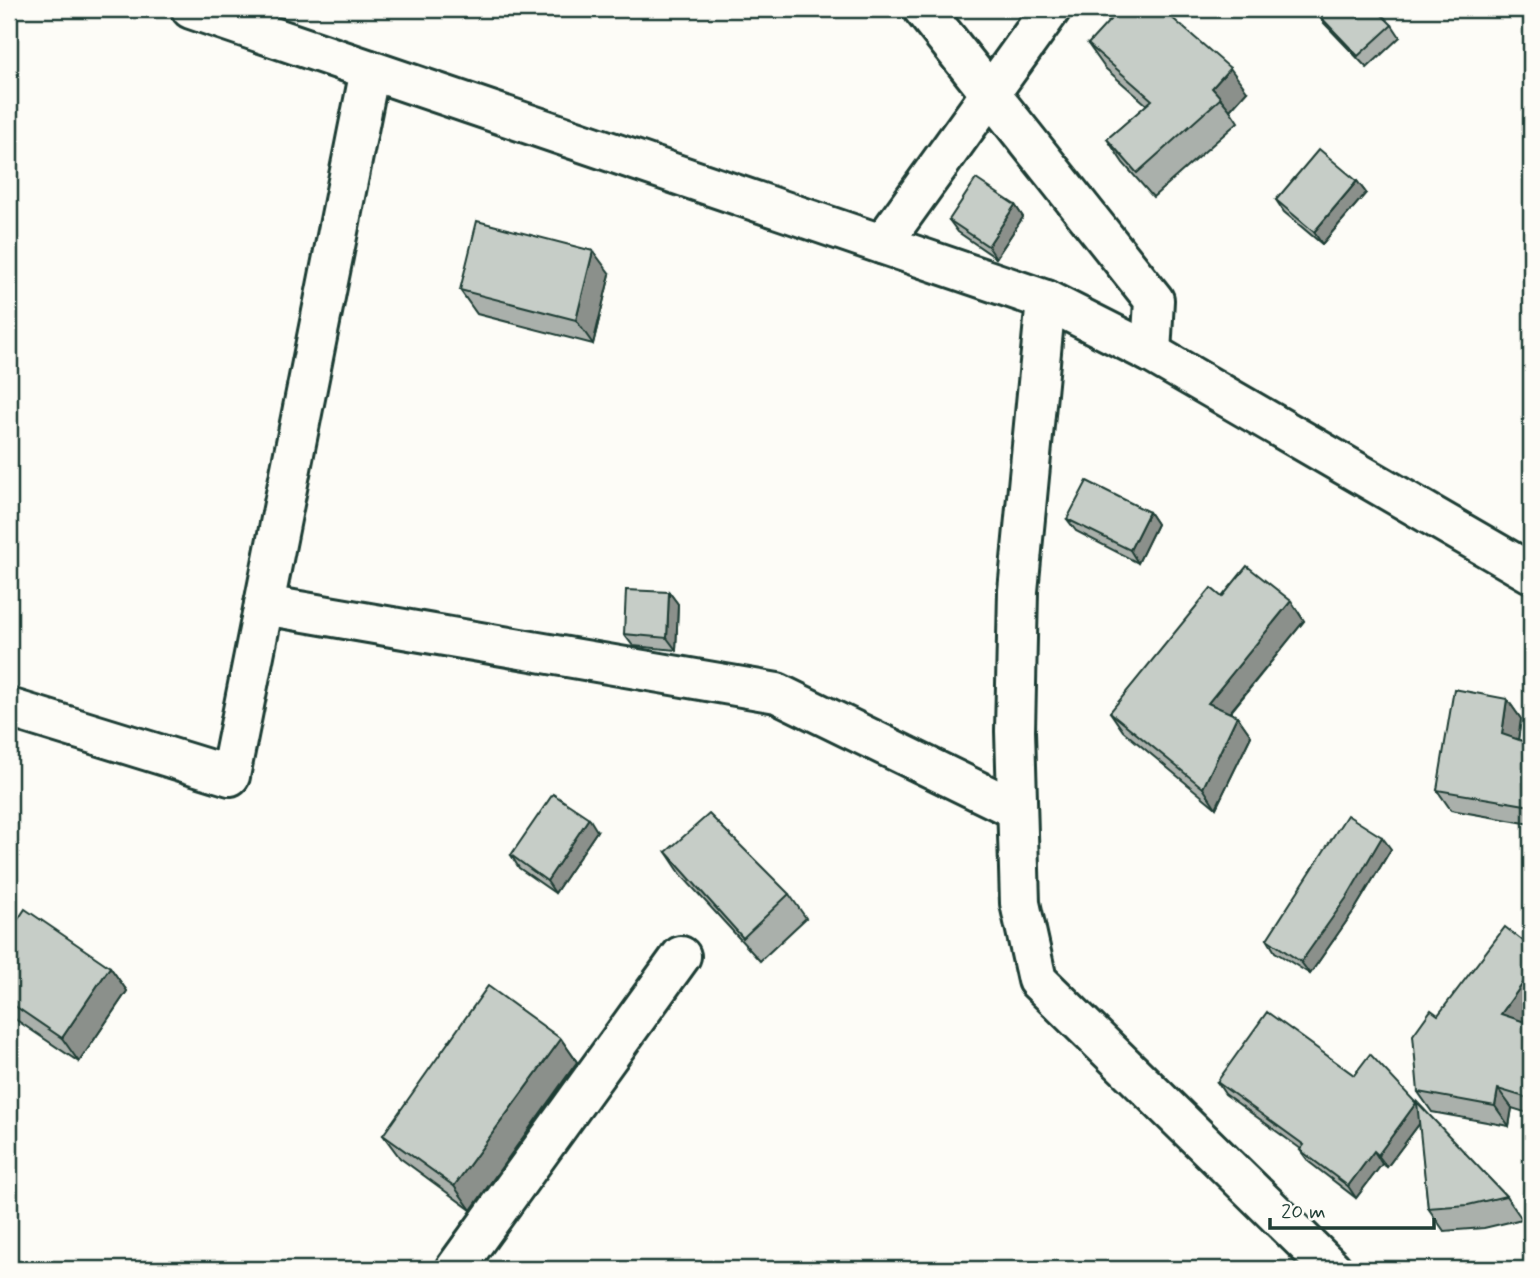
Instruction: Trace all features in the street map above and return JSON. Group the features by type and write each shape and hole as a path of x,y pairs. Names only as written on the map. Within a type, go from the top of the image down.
{"street":[{"path":"191,9 1046,300 1151,353 1531,573"},
{"path":"923,9 1154,300 1151,353"},
{"path":"881,244 1051,9"},
{"path":"9,708 230,776 370,70"},
{"path":"1046,300 1018,591 1015,732 1020,903 1037,981 1332,1269"},
{"path":"264,605 777,693 1017,810"},
{"path":"456,1269 681,956"}],"building":[{"path":"1120,9 1162,9 1230,68 1212,88 1221,98 1137,173 1107,139 1152,100 1088,44"},
{"path":"1376,9 1392,25 1358,56 1315,11"},
{"path":"1319,149 1357,181 1314,232 1276,200"},
{"path":"976,179 1015,205 988,246 949,220"},
{"path":"477,221 593,251 576,320 460,290"},
{"path":"1087,481 1149,512 1130,550 1067,519"},
{"path":"1247,566 1291,601 1208,703 1237,716 1203,788 1110,712 1211,588 1222,597"},
{"path":"626,590 669,592 667,638 624,634"},
{"path":"1454,689 1507,699 1502,734 1531,744 1531,806 1437,790"},
{"path":"553,794 589,818 547,881 511,855"},
{"path":"709,814 789,894 743,938 666,852"},
{"path":"1347,815 1382,837 1347,897 1301,962 1267,939"},
{"path":"25,909 110,967 62,1038 9,1002 9,933"},
{"path":"1505,927 1531,947 1531,972 1501,1014 1531,1024 1531,1099 1498,1089 1495,1106 1418,1092 1413,1035 1431,1010 1438,1015"},
{"path":"488,986 561,1039 454,1186 383,1135"},
{"path":"1267,1012 1354,1075 1370,1054 1416,1103 1378,1155 1374,1151 1348,1186 1300,1150 1304,1145 1217,1082"},
{"path":"1417,1102 1506,1196 1468,1205 1428,1208"}]}
